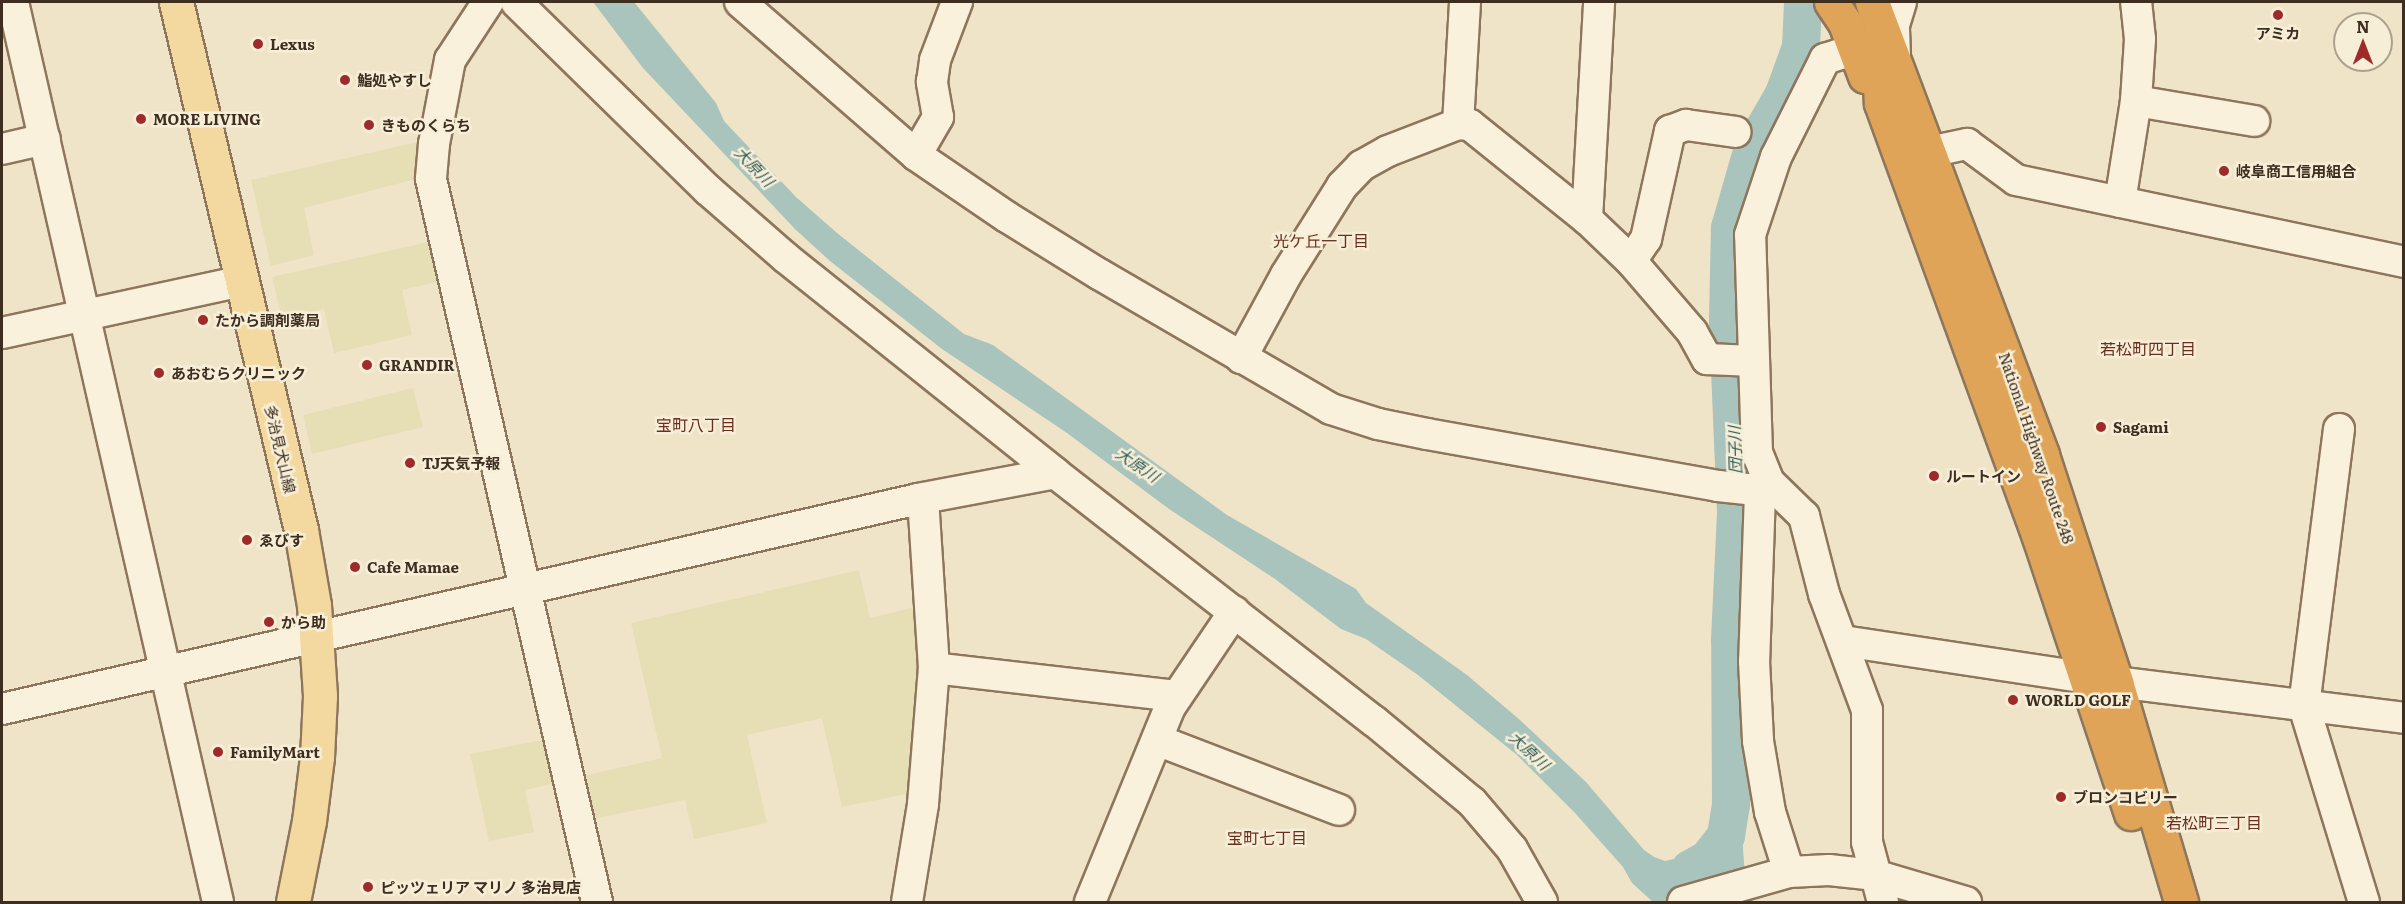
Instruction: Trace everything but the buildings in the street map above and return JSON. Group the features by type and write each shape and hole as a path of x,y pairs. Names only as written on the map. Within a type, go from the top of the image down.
{"highway":[{"path":"1831,2 1845,23 1870,91 1881,103"},
{"name":"National Highway Route 248","path":"1852,2 1880,86 1881,103 2039,537 2102,680 2181,903"},
{"name":"National Highway Route 248","path":"1872,2 2042,455 2160,903"}],"main road":[{"name":"多治見犬山線","path":"176,2 300,530 314,605 320,696 318,756 309,821 293,903"}],"street":[{"path":"14,2 167,672 167,685 203,872 218,903"},
{"path":"488,2 450,60 434,144 431,179 597,903"},
{"path":"516,2 708,190 786,258 1472,802 1512,849 1542,903"},
{"path":"740,2 916,154 1007,217 1241,358 1331,409 1378,424 1718,486 1759,488 1804,516 1824,594 1867,710 1867,842 1878,889"},
{"path":"916,154 938,117 932,82 935,60 957,2"},
{"path":"1458,124 1465,2"},
{"path":"1587,219 1599,2"},
{"path":"1896,66 1894,25 1901,2"},
{"path":"2120,202 2136,101 2140,39 2136,2"},
{"path":"1782,874 1758,741 1754,661 1759,488 1750,235 1776,157 1825,59 1855,49"},
{"path":"2136,101 2254,121"},
{"path":"1241,358 1286,275 1342,186 1361,166 1388,151 1458,124 1470,125 1587,219 1631,261 1692,332 1707,359 1754,361"},
{"path":"1631,261 1646,239 1670,131 1686,125 1736,132"},
{"path":"2,149 45,139"},
{"path":"1929,152 1967,144 2016,180 2403,262"},
{"path":"2,333 85,313 242,281"},
{"path":"2339,429 2304,706 2364,903"},
{"path":"2,709 316,639 923,498 1055,473"},
{"path":"907,903 922,804 934,668 923,498"},
{"path":"1090,903 1176,696 1234,612"},
{"path":"1843,641 2102,680 2403,718"},
{"path":"934,668 967,666 1176,696"},
{"path":"1157,740 1339,810"},
{"path":"1683,903 1782,874 1829,870 1878,889 1966,903"}],"shaded area":[{"path":"426,140 424,177 304,208 314,255 271,266 251,180"},
{"path":"437,240 446,280 402,290 412,335 334,353 324,309 282,318 272,277"},
{"path":"413,388 423,427 312,454 303,415"},
{"path":"859,570 870,618 919,606 925,665 917,792 842,807 822,718 747,735 767,823 694,839 685,800 588,820 579,777 662,758 631,623"},
{"path":"552,738 561,782 525,790 534,832 489,841 470,754"}],"water":[{"name":"大原川","path":"593,2 634,2 716,103 724,121 796,197 837,233 964,334 993,345 1227,515 1356,589 1366,603 1467,675 1520,720 1586,782 1644,850 1665,861 1678,858 1702,846 1711,832 1742,836 1747,902 1653,902 1632,883 1623,867 1575,813 1517,755 1418,675 1366,639 1341,629 1275,579 1169,509 1067,433 942,349 830,261 796,230 643,68"}],"waterway":[{"name":"団子川","path":"1690,869 1708,859 1726,836 1731,804 1730,640 1736,513 1728,320 1730,228 1753,148 1784,94 1801,47 1803,3"}],"place":[{"name":"アミカ","path":"2278,15"},
{"name":"Lexus","path":"258,44"},
{"name":"鮨処やすし","path":"345,80"},
{"name":"MORE LIVING","path":"141,119"},
{"name":"きものくらち","path":"369,125"},
{"name":"岐阜商工信用組合","path":"2224,171"},
{"name":"たから調剤薬局","path":"203,320"},
{"name":"GRANDIR","path":"367,365"},
{"name":"あおむらクリニック","path":"159,373"},
{"name":"Sagami","path":"2101,427"},
{"name":"TJ天気予報","path":"410,463"},
{"name":"ルートイン","path":"1934,476"},
{"name":"ゑびす","path":"247,540"},
{"name":"Cafe Mamae","path":"355,567"},
{"name":"から助","path":"269,622"},
{"name":"WORLD GOLF","path":"2013,700"},
{"name":"FamilyMart","path":"218,752"},
{"name":"ブロンコビリー","path":"2061,797"},
{"name":"ピッツェリア マリノ 多治見店","path":"368,887"}],"district":[{"name":"光ケ丘一丁目","path":"1321,240"},
{"name":"若松町四丁目","path":"2148,348"},
{"name":"宝町八丁目","path":"696,424"},
{"name":"若松町三丁目","path":"2214,822"},
{"name":"宝町七丁目","path":"1267,837"}]}
